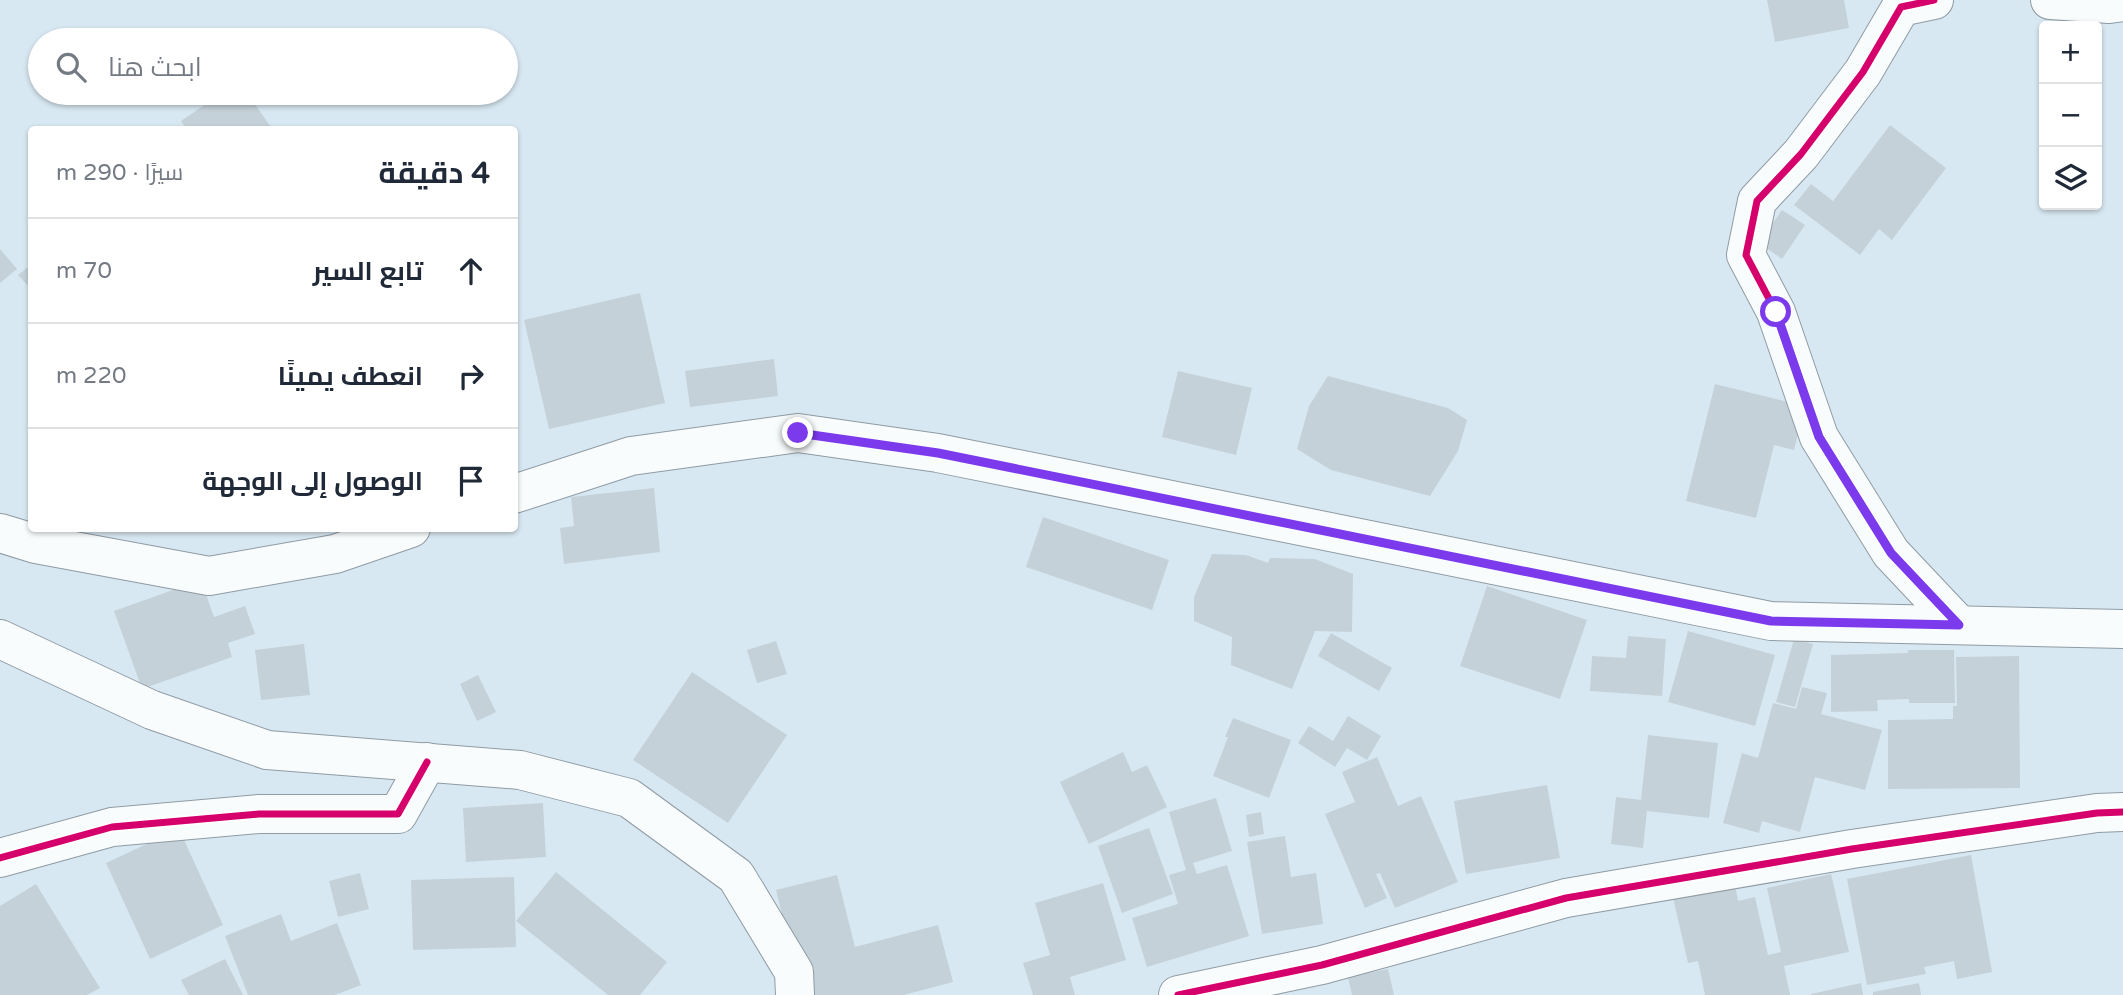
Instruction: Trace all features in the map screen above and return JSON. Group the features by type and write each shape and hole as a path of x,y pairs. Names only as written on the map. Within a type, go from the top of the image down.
{"main road":[{"path":"1934,0 1901,7 1863,72 1801,153 1757,201 1746,255 1776,312 1819,437 1891,553 1959,625"},
{"path":"2050,0 2109,4 2123,2"},
{"path":"518,493 631,456 798,433 938,453 1771,621 2123,629"},
{"path":"0,533 36,544 209,576 335,554 399,532"},
{"path":"0,639 152,710 267,750 520,770 629,799 736,876 794,972 795,995"},
{"path":"0,858 112,827 259,814 398,814 427,762"},
{"path":"1178,995 1322,965 1566,898 1852,849 2097,813 2123,812"}],"building":[{"path":"1767,0 1844,0 1849,28 1775,42"},
{"path":"204,105 255,105 270,126 184,126 181,121"},
{"path":"1890,125 1946,168 1892,240 1879,229 1860,255 1794,205 1811,184 1833,201"},
{"path":"1782,210 1805,225 1782,259 1759,243"},
{"path":"0,249 17,269 0,283"},
{"path":"28,267 28,286 18,275"},
{"path":"640,293 665,403 549,429 524,320"},
{"path":"774,359 778,396 690,407 685,371"},
{"path":"1178,371 1252,388 1236,455 1162,437"},
{"path":"1328,376 1448,408 1467,420 1458,451 1430,496 1331,470 1297,449 1309,406"},
{"path":"1715,384 1805,406 1794,450 1774,445 1756,518 1686,501"},
{"path":"654,488 660,552 564,564 560,528 574,526 571,497"},
{"path":"1043,517 1169,560 1152,610 1026,567"},
{"path":"1212,554 1246,555 1268,563 1270,558 1315,559 1353,574 1352,632 1315,631 1292,689 1231,665 1232,637 1194,621 1194,597"},
{"path":"201,580 214,617 245,606 255,634 228,643 232,657 142,689 114,611"},
{"path":"1487,586 1587,620 1560,699 1460,666"},
{"path":"1688,631 1775,655 1755,726 1668,702"},
{"path":"1331,633 1392,668 1379,691 1318,656"},
{"path":"1628,636 1666,639 1662,696 1590,691 1592,656 1626,658"},
{"path":"1794,639 1813,644 1795,707 1776,702"},
{"path":"776,641 787,674 757,683 747,650"},
{"path":"304,644 310,695 261,700 255,650"},
{"path":"1908,650 1954,650 1955,703 1909,703 1909,699 1877,700 1878,711 1831,712 1831,655 1908,653"},
{"path":"2019,656 2020,788 1888,789 1888,720 1953,719 1953,706 1957,706 1956,657"},
{"path":"692,672 787,735 728,823 633,760"},
{"path":"478,675 496,712 477,721 460,684"},
{"path":"1802,687 1827,693 1821,714 1882,730 1865,790 1815,777 1800,832 1762,821 1759,833 1723,823 1742,753 1758,758 1773,703 1796,709"},
{"path":"1348,716 1381,736 1367,760 1347,748 1335,767 1298,743 1309,726 1333,741"},
{"path":"1233,718 1291,740 1269,798 1213,776"},
{"path":"1648,735 1718,743 1709,818 1647,811 1643,848 1611,844 1616,797 1641,800"},
{"path":"1123,752 1132,772 1147,765 1167,807 1089,844 1060,782"},
{"path":"1377,757 1398,806 1421,796 1458,882 1395,908 1380,873 1376,874 1387,898 1365,908 1325,814 1355,802 1342,772"},
{"path":"1547,785 1560,858 1466,874 1454,801"},
{"path":"1216,798 1232,851 1193,863 1197,874 1227,865 1249,936 1147,967 1132,918 1178,904 1169,875 1186,870 1169,812"},
{"path":"543,803 546,857 466,862 463,808"},
{"path":"1261,812 1264,834 1249,837 1246,815"},
{"path":"1149,828 1173,894 1122,913 1098,846"},
{"path":"179,829 223,925 150,959 106,863"},
{"path":"1285,836 1291,877 1316,873 1323,924 1262,934 1247,842"},
{"path":"1971,855 1992,972 1957,979 1954,961 1924,967 1926,974 1867,985 1847,879"},
{"path":"556,872 667,962 640,995 608,995 516,921"},
{"path":"360,873 369,909 338,917 329,881"},
{"path":"1831,874 1849,952 1784,966 1790,995 1705,995 1698,961 1688,963 1672,893 1734,879 1738,901 1755,897 1768,955 1781,952 1767,888"},
{"path":"837,875 855,947 938,925 953,982 904,995 802,995 776,890"},
{"path":"514,877 516,947 413,950 411,880"},
{"path":"1103,883 1126,960 1070,977 1075,995 1033,995 1023,963 1050,955 1035,903"},
{"path":"36,884 100,988 87,995 0,995 0,906"},
{"path":"281,914 291,941 337,923 361,985 335,995 248,995 225,936"},
{"path":"225,959 243,995 189,995 181,980"},
{"path":"1388,969 1394,995 1352,995 1348,977"},
{"path":"1861,983 1863,995 1811,995 1811,994"},
{"path":"1919,983 1921,995 1873,995 1873,992"}],"cycle path":[{"path":"1934,0 1901,7 1863,72 1801,154 1757,201 1746,255 1776,312 1819,437 1891,553 1959,625"},
{"path":"0,858 112,827 259,814 398,814 427,762"},
{"path":"1178,995 1322,965 1566,898 1852,849 2097,813 2123,812"}],"route":[{"path":"798,433 938,453 1771,621 1959,625 1891,553 1819,437 1776,312"}]}
